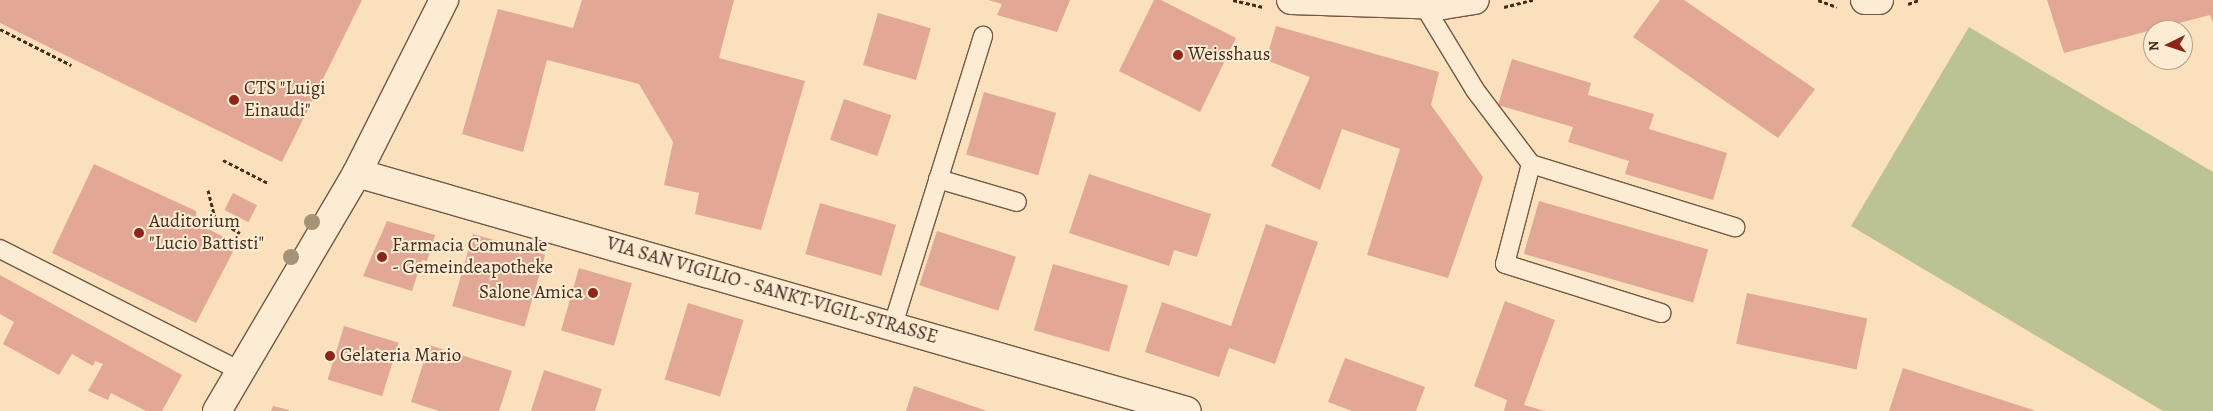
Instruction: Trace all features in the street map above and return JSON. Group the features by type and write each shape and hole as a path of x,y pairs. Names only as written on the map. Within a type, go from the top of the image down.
{"street":[{"path":"217,411 242,372 357,173 444,0"},
{"path":"1291,0 1423,4 1476,0"},
{"path":"1864,0 1880,0"},
{"name":"VIA SAN VIGILIO - SANKT-VIGIL-STRASSE","path":"357,173 894,324 1187,411"}],"lane":[{"path":"1423,4 1475,90 1531,164 1735,227"},
{"path":"894,324 983,36"},
{"path":"1531,164 1506,264 1662,313"},
{"path":"938,179 1017,202"},
{"path":"0,249 242,372"}],"path":[{"path":"0,29 71,65"},
{"path":"223,160 268,183"},
{"path":"208,190 215,218 240,233"}],"green space":[{"path":"1969,27 2213,172 2213,411 2163,411 1851,226"}],"building":[{"name":"CTS \"Luigi Einaudi\"","path":"0,0 362,0 282,162 0,23"},
{"path":"582,0 734,0 719,58 805,81 761,230 695,214 699,193 664,185 673,142 639,84 547,60 523,152 462,134 498,9 573,28"},
{"path":"988,0 1070,0 1057,32 997,15 1002,4"},
{"name":"Weisshaus","path":"1154,0 1161,0 1236,38 1200,112 1119,71"},
{"path":"1660,0 1684,0 1815,89 1778,138 1633,37"},
{"path":"2047,0 2213,0 2213,23 2210,15 2191,20 2143,20 2143,32 2064,53"},
{"path":"878,13 931,28 916,80 863,65"},
{"path":"1276,26 1439,72 1431,105 1483,177 1448,278 1367,255 1400,149 1342,129 1320,190 1271,166 1310,77 1266,60"},
{"path":"1512,59 1591,83 1588,95 1654,114 1649,129 1727,153 1713,200 1625,174 1629,161 1568,142 1573,127 1498,105"},
{"path":"984,92 1056,113 1038,175 966,154"},
{"path":"844,99 891,115 877,156 830,140"},
{"name":"Auditorium \"Lucio Battisti\"","path":"94,164 196,211 197,223 237,244 196,323 52,253"},
{"path":"1089,174 1211,214 1197,257 1174,250 1169,266 1069,233"},
{"path":"233,193 257,205 248,222 224,210"},
{"path":"1539,201 1708,250 1693,302 1524,254"},
{"path":"820,203 896,225 881,276 805,254"},
{"path":"387,221 435,235 427,261 422,260 412,291 363,276"},
{"path":"1266,224 1318,242 1275,364 1229,348 1219,377 1145,352 1162,302 1231,326"},
{"path":"937,231 1016,257 998,311 919,285"},
{"path":"473,234 545,255 524,327 452,306"},
{"path":"1053,264 1128,285 1109,352 1034,330"},
{"path":"579,268 632,283 614,346 561,330"},
{"path":"0,275 182,375 162,411 146,411 111,393 108,400 88,391 103,364 95,361 93,366 72,354 59,375 3,344 14,322 0,314"},
{"path":"1747,293 1867,319 1857,369 1736,344"},
{"path":"1505,301 1555,320 1524,405 1545,411 1504,411 1507,400 1474,386"},
{"path":"688,303 743,320 720,396 665,380"},
{"path":"344,326 399,343 382,396 328,380"},
{"path":"429,345 512,371 499,411 439,411 411,402"},
{"path":"1345,358 1425,387 1416,411 1352,411 1328,402"},
{"path":"1903,368 2036,411 1889,411"},
{"path":"544,370 602,389 595,411 531,411"},
{"path":"914,386 987,411 906,411"},
{"path":"273,406 289,410 289,411 271,411"}],"place":[{"name":"Weisshaus","path":"1178,55"},
{"name":"CTS \"Luigi Einaudi\"","path":"234,100"},
{"name":"Auditorium \"Lucio Battisti\"","path":"139,233"},
{"name":"Farmacia Comunale - Gemeindeapotheke","path":"382,257"},
{"name":"Salone Amica","path":"593,293"},
{"name":"Gelateria Mario","path":"330,356"}]}
